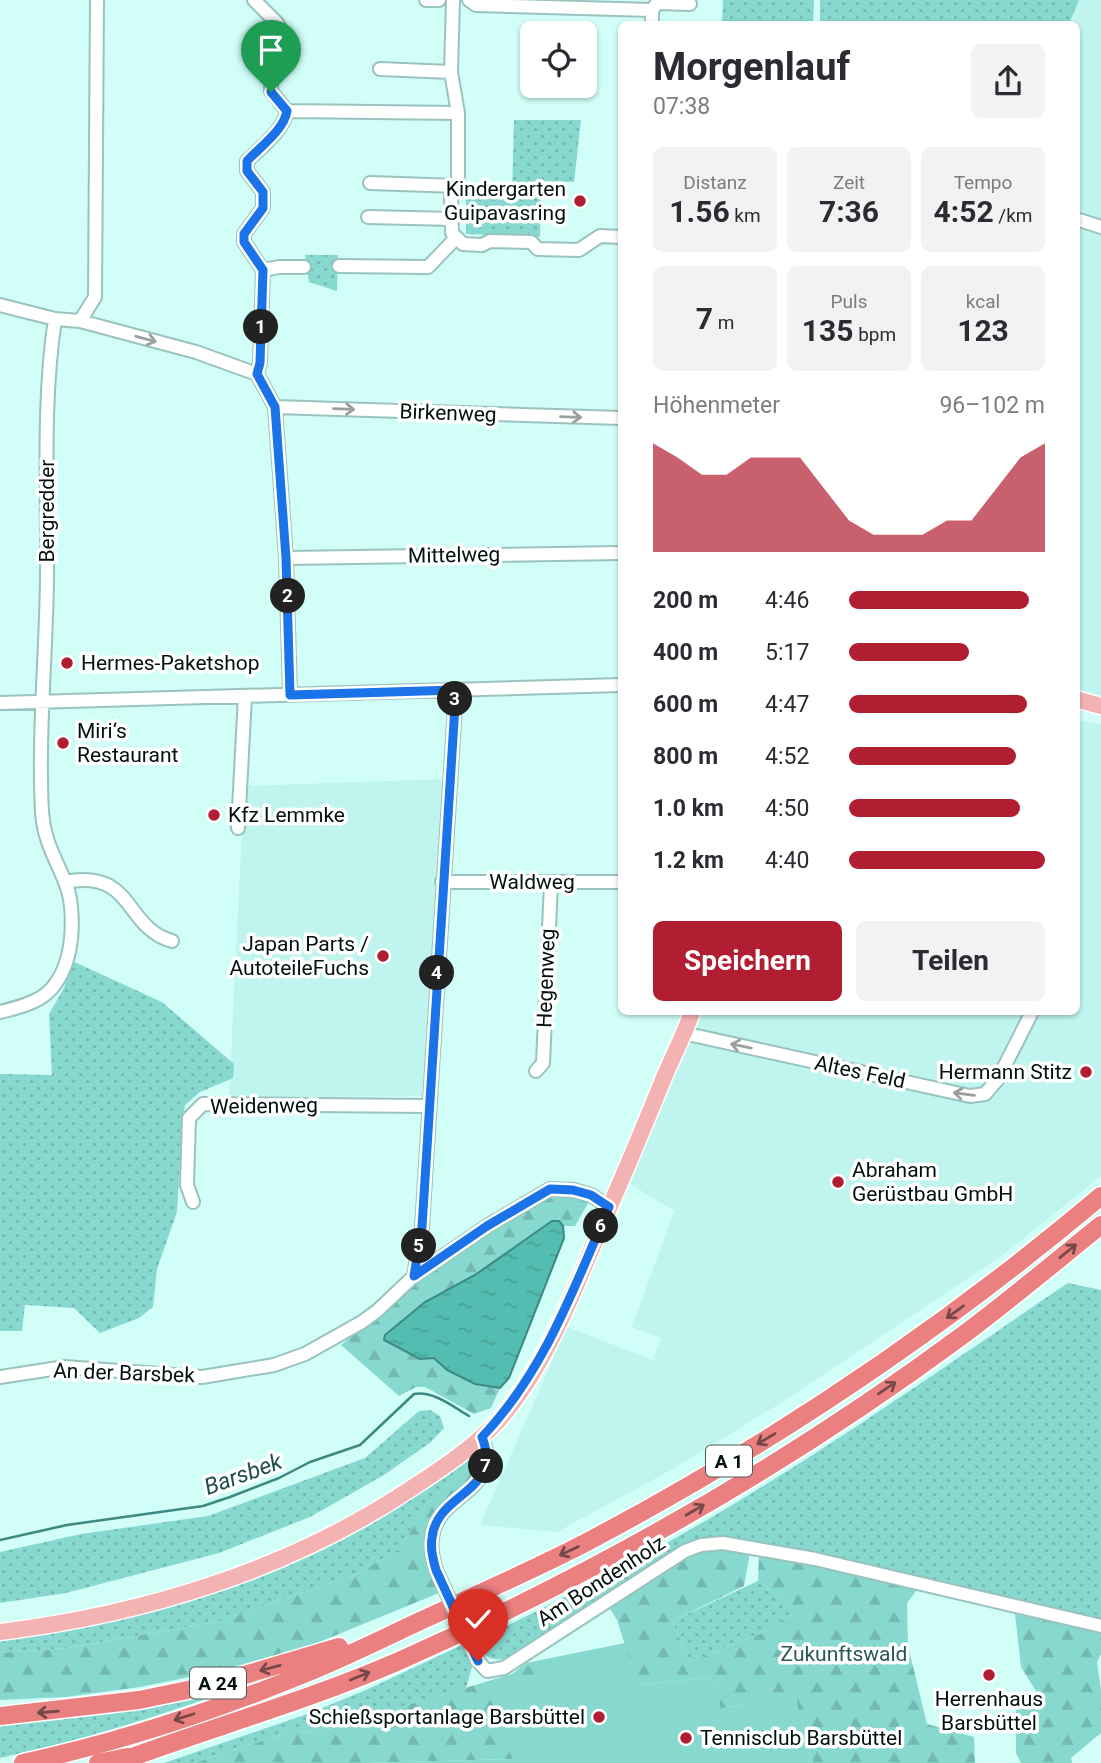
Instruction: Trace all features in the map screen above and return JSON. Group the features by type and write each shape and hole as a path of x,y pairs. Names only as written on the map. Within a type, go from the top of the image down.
{"highway":[{"name":"A 1","path":"23,1763 127,1735 300,1676 584,1543 794,1422 1010,1271 1101,1196"},
{"name":"A 1","path":"116,1763 222,1728 398,1661 632,1545 750,1478 890,1386 963,1335 1101,1225"},
{"name":"A 24","path":"0,1716 139,1700 207,1686 317,1655 429,1617"},
{"name":"A 1","path":"99,1763 134,1756"}],"main road":[{"path":"1080,700 1101,706"},
{"path":"0,1632 83,1619 145,1604 197,1589 296,1552 350,1526 398,1497 482,1437 509,1408 549,1345 691,1015"}],"street":[{"path":"80,321 95,298 97,0"},
{"path":"254,0 277,23 287,41 272,61 271,92 287,111 287,116 247,161 247,171 263,192 263,208 244,234 244,242 263,270 260,363 257,374"},
{"path":"426,0 439,0"},
{"path":"453,0 451,72 458,113 458,186 457,192 451,196 452,233 463,244 482,245 490,240 531,242 538,249 579,250 600,236 618,237"},
{"path":"470,0 476,5 594,4 652,10"},
{"path":"652,21 652,10 657,3 690,4"},
{"path":"380,69 451,72"},
{"path":"287,111 458,113"},
{"path":"370,183 458,186"},
{"path":"368,216 452,219"},
{"path":"1080,220 1101,228"},
{"path":"339,266 428,267 456,238"},
{"path":"263,270 304,267"},
{"path":"0,305 55,319 80,321 196,352 257,374 275,407 286,558 290,695"},
{"name":"Bergredder","path":"0,1012 30,1004 52,991 68,954 70,903 65,882 46,841 43,812 41,703 47,581 49,355 55,319"},
{"name":"Birkenweg","path":"275,407 618,418"},
{"name":"Mittelweg","path":"286,558 618,553"},
{"path":"0,703 618,685"},
{"path":"414,1276 422,1227 456,690"},
{"path":"238,828 245,696"},
{"path":"65,882 100,880 113,887 152,931 163,939 172,941"},
{"name":"Waldweg","path":"442,882 618,882"},
{"name":"Hegenweg","path":"536,1071 543,1063 551,883"},
{"name":"Altes Feld","path":"683,1033 970,1096 985,1094 998,1079 1030,1015"},
{"name":"Weidenweg","path":"193,1202 187,1185 189,1118 203,1104 429,1106"},
{"name":"An der Barsbek","path":"0,1377 65,1367 202,1377 274,1365 313,1350 362,1322 414,1276 487,1226 550,1189 573,1190 591,1195 609,1207"},
{"name":"Am Bondenholz","path":"482,1437 488,1459 485,1469 478,1482 449,1506 434,1527 431,1538 436,1570 478,1661 487,1671 504,1668 685,1551 701,1545 723,1543 816,1559 1101,1626"}],"shaded area":[{"path":"1079,0 1101,0 1101,698 1080,693 1080,21 1070,21"},
{"path":"1080,721 1101,724 1101,1176 1000,1257 779,1404 671,1470 557,1532 480,1525 567,1327 653,1360 661,1338 632,1327 674,1211 627,1182 696,1015 1080,1015"},
{"path":"445,779 422,1096 229,1098 244,786"}],"green space":[{"path":"723,0 814,0 813,21 722,21"},
{"path":"820,0 1079,0 1070,21 820,21"},
{"path":"514,120 581,120 574,182 541,181 540,237 466,234 466,193 512,194"},
{"path":"305,255 338,255 337,291 309,282"},
{"path":"72,961 162,1002 234,1064 233,1078 200,1092 185,1105 177,1212 157,1269 153,1307 139,1318 100,1333 74,1308 25,1305 22,1331 0,1331 0,1074 52,1075 49,1014 64,988"},
{"path":"553,1191 591,1198 575,1226 563,1226 558,1221 475,1275 425,1302 385,1335 386,1341 409,1353 434,1358 447,1370 488,1387 500,1388 491,1408 474,1414 425,1387 416,1387 399,1396 341,1345 431,1271"},
{"path":"1068,1283 1101,1290 1101,1623 709,1539 508,1659 492,1658 484,1654 478,1646 475,1641 620,1569 752,1493"},
{"path":"430,1410 440,1416 444,1428 431,1442 384,1475 310,1517 219,1553 66,1593 0,1603 0,1552 81,1534 208,1516 365,1458 419,1411"},
{"path":"480,1449 483,1459 473,1464 426,1504 401,1548 357,1574 221,1621 67,1648 0,1653 0,1639 137,1614 207,1595 276,1570 375,1520"},
{"path":"483,1459 475,1479 436,1511 428,1527 427,1560 439,1593 295,1652 209,1673 140,1687 66,1697 0,1700 0,1653 67,1648 221,1621 357,1574 401,1548 426,1504 473,1464"},
{"name":"Zukunftswald","path":"703,1550 750,1553 744,1586 672,1621 690,1662 769,1630 793,1614 793,1607 758,1581 759,1554 920,1586 907,1603 908,1646 927,1724 974,1737 975,1763 813,1763 794,1694 720,1709 714,1681 705,1678 638,1685 617,1620 609,1607 687,1557"},
{"path":"758,1581 793,1607 793,1614 769,1630 690,1662 672,1621"},
{"path":"1015,1614 1101,1632 1101,1654 1097,1662 1101,1690 1101,1733 1071,1758 1072,1763 1021,1763 1016,1753 1016,1710 1036,1691 1021,1667"},
{"path":"625,1643 638,1685 705,1678 714,1681 721,1709 794,1693 813,1763 368,1763 513,1759 491,1690 536,1673 526,1663"},
{"path":"464,1644 473,1664 466,1688 321,1731 290,1732 194,1763 164,1763 310,1713"},
{"path":"526,1663 537,1673 514,1759 368,1763 194,1763 290,1732 321,1731 512,1674"},
{"path":"248,1682 249,1684 126,1725 0,1758 0,1721"}],"water":[{"path":"552,1221 559,1221 563,1226 564,1238 509,1378 500,1388 475,1384 447,1370 434,1358 420,1359 384,1340 385,1335 425,1302 475,1275"}],"waterway":[{"name":"Barsbek","path":"0,1540 67,1525 203,1506 230,1497 279,1478 310,1462 360,1445 414,1394 436,1397 469,1416"}],"place":[{"name":"Kindergarten Guipavasring","path":"580,201"},
{"name":"Hermes-Paketshop","path":"67,663"},
{"name":"Miri‘s Restaurant","path":"63,743"},
{"name":"Kfz Lemmke","path":"214,815"},
{"name":"Japan Parts / AutoteileFuchs","path":"383,956"},
{"name":"Hermann Stitz","path":"1086,1072"},
{"name":"Abraham Gerüstbau GmbH","path":"838,1182"},
{"name":"Herrenhaus Barsbüttel","path":"989,1675"},
{"name":"Schießsportanlage Barsbüttel","path":"599,1717"},
{"name":"Tennisclub Barsbüttel","path":"686,1738"}],"route":[{"path":"271,92 287,111 287,116 247,161 247,171 263,192 263,208 244,234 244,242 263,270 260,363 257,374 275,407 286,558 290,695 456,690 422,1227 414,1276 487,1226 550,1189 573,1190 591,1195 609,1207 549,1345 509,1408 482,1437 488,1459 478,1482 449,1506 434,1527 431,1538 436,1570 478,1661"}]}
